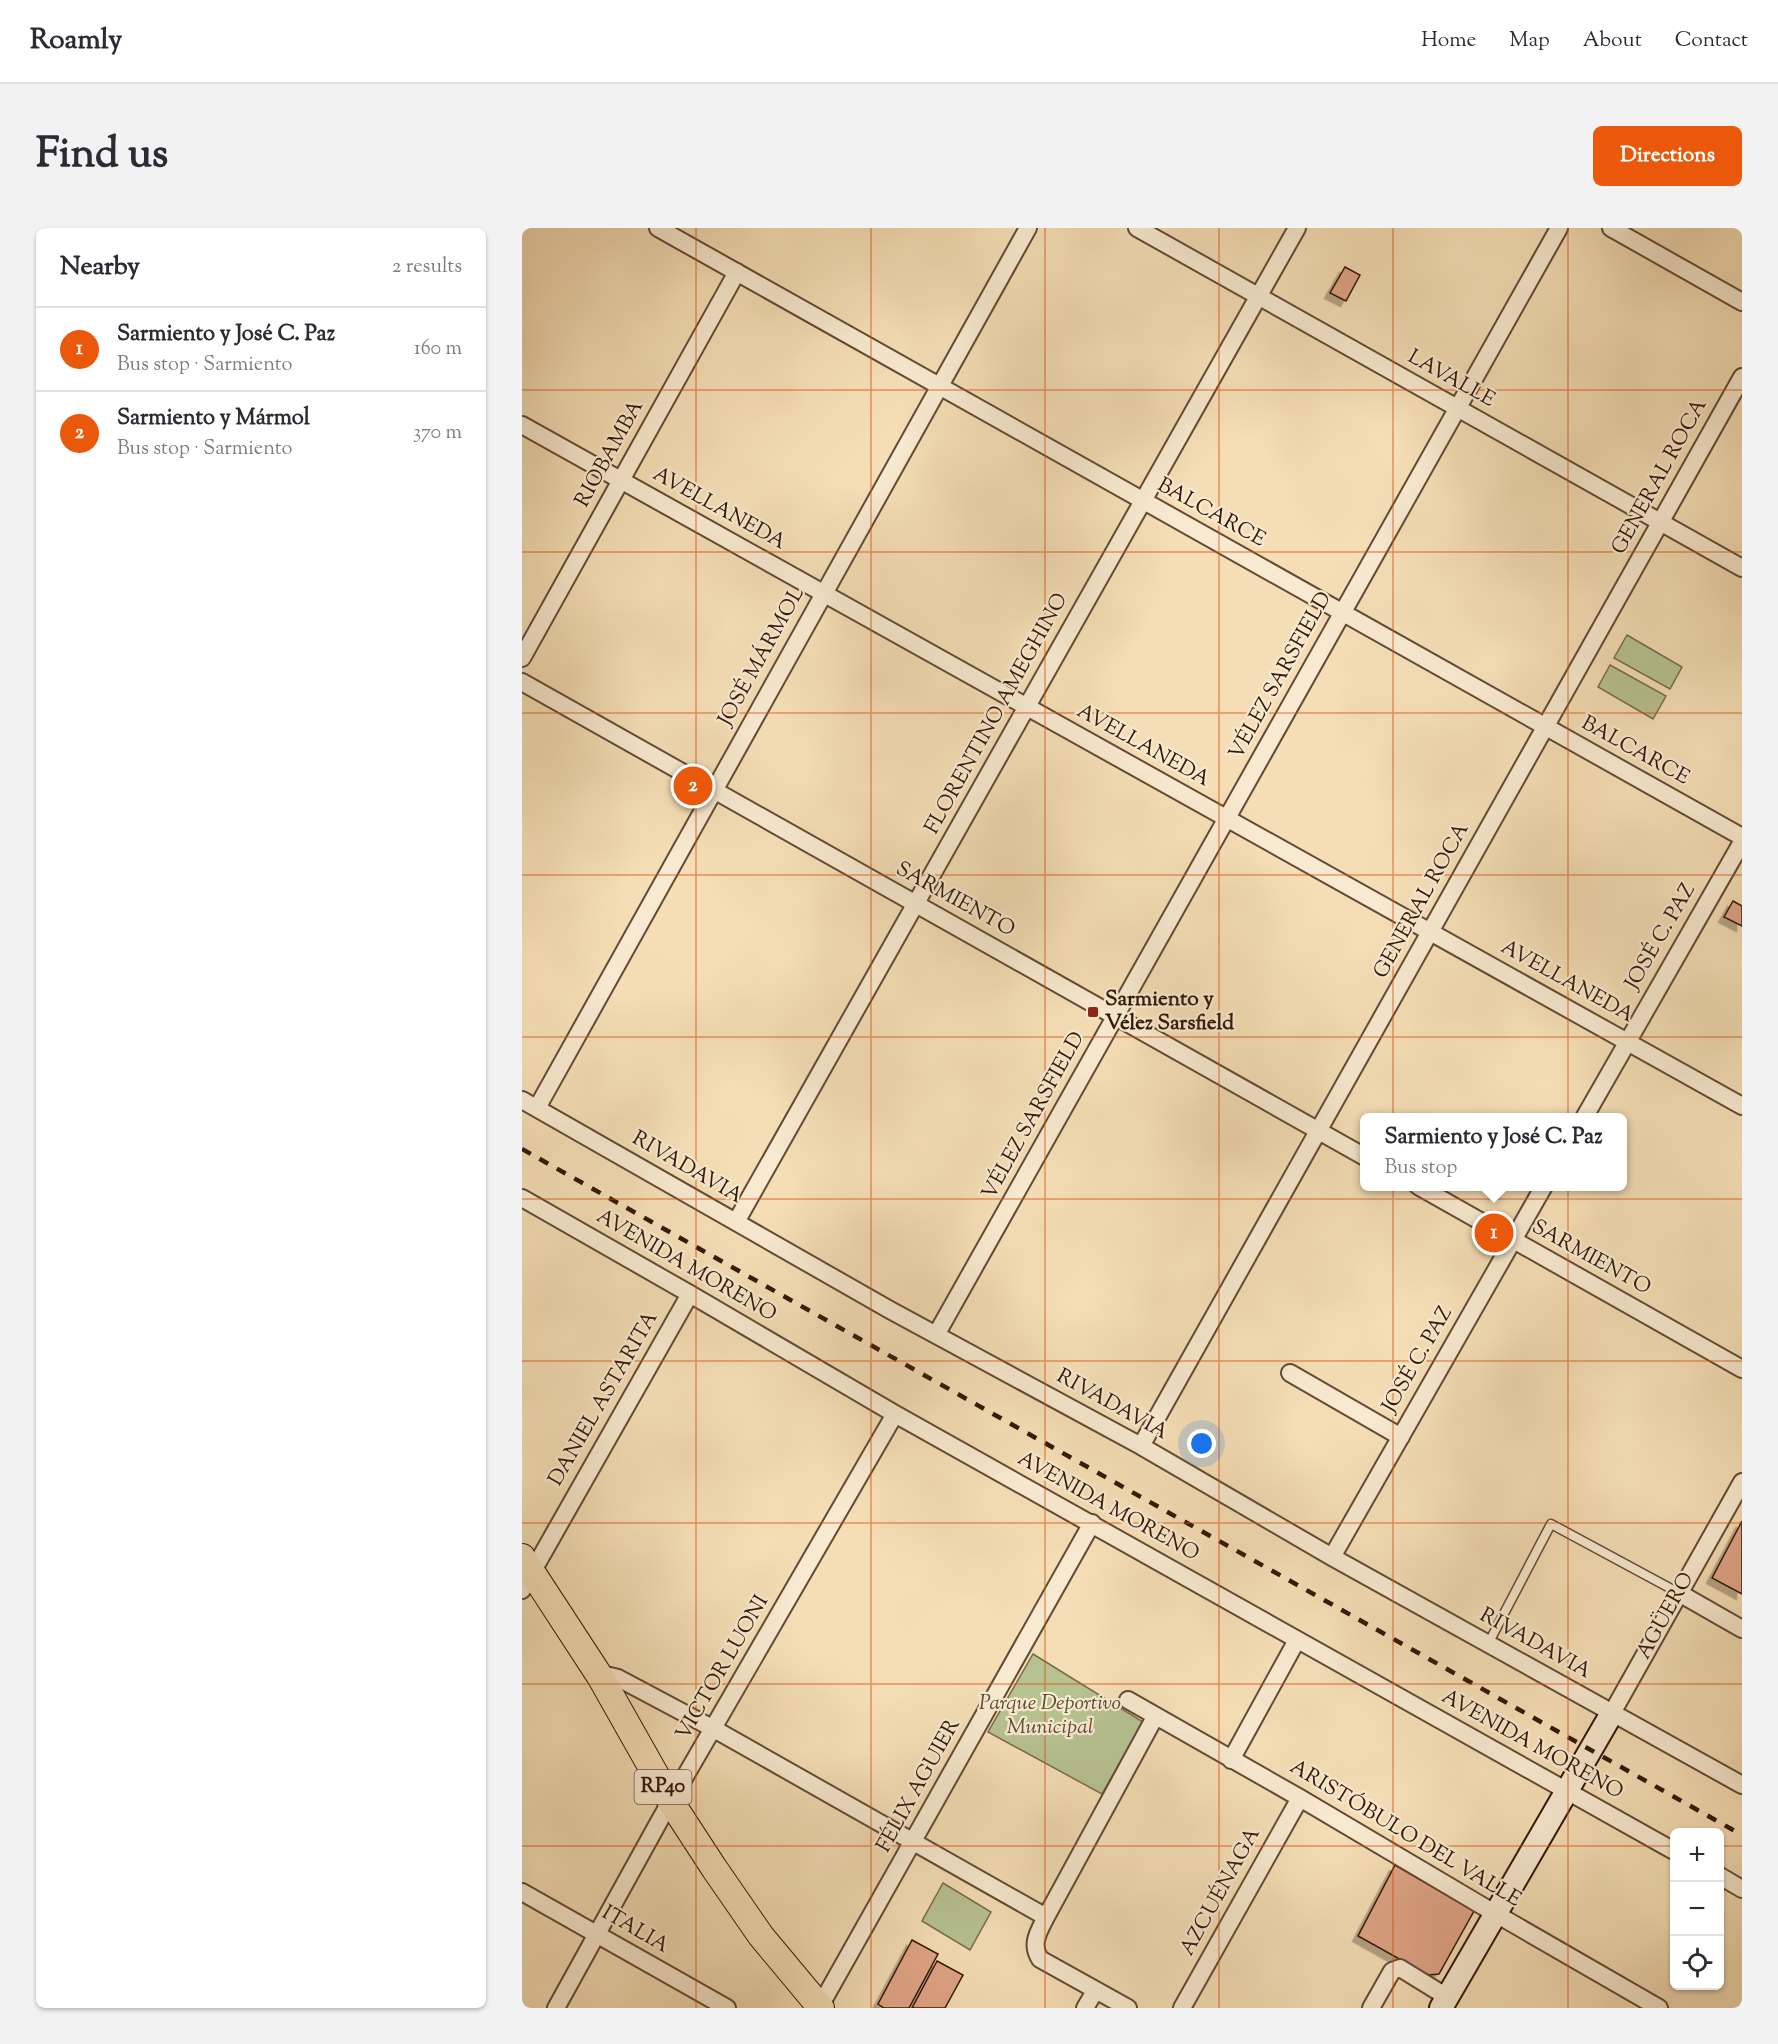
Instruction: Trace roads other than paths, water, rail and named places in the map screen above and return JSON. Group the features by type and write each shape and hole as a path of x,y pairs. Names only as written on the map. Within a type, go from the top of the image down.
{"main road":[{"name":"RP40","path":"524,1578 601,1678 703,1883 747,1946 815,2008"},
{"name":"RP40","path":"524,1578 583,1682 666,1810"}],"street":[{"name":"BALCARCE","path":"658,228 1742,837"},
{"name":"JOSÉ MÁRMOL","path":"529,1104 714,790 1028,228"},
{"name":"LAVALLE","path":"1137,228 1742,568"},
{"name":"FLORENTINO AMEGHINO","path":"736,1222 1297,228"},
{"name":"VÉLEZ SARSFIELD","path":"936,1335 1559,228"},
{"path":"1611,228 1742,302"},
{"name":"RIOBAMBA","path":"522,658 737,272"},
{"name":"GENERAL ROCA","path":"1142,1446 1742,378"},
{"name":"AVELLANEDA","path":"522,425 1742,1106"},
{"name":"SARMIENTO","path":"522,682 1360,1154"},
{"name":"JOSÉ C. PAZ","path":"1587,1113 1742,842"},
{"name":"RIVADAVIA","path":"529,1104 936,1335 1142,1446 1332,1557 1742,1785"},
{"name":"SARMIENTO","path":"1427,1191 1742,1369"},
{"name":"JOSÉ C. PAZ","path":"1332,1557 1541,1191"},
{"name":"AVENIDA MORENO","path":"522,1198 895,1414 1670,1849"},
{"name":"DANIEL ASTARITA","path":"524,1578 690,1294"},
{"path":"1290,1373 1401,1437"},
{"name":"VICTOR LUONI","path":"556,2008 666,1810 895,1414"},
{"name":"AGÜERO","path":"1444,2003 1589,1749 1612,1713 1742,1482"},
{"name":"FÉLIX AGUIER","path":"815,2008 913,1843 1092,1523"},
{"path":"1679,1593 1742,1629"},
{"path":"1231,1760 1297,1640"},
{"path":"601,1678 610,1676 618,1678 1046,1917"},
{"name":"ARISTÓBULO DEL VALLE","path":"1128,1701 1300,1798 1659,2008"},
{"path":"1128,2008 1040,1959 1035,1950 1036,1935 1155,1717"},
{"name":"AZCUÉNAGA","path":"1182,2008 1300,1798"},
{"path":"1724,1879 1742,1889"},
{"name":"ITALIA","path":"522,1892 727,2008"},
{"path":"1371,2008 1392,1971 1400,1968 1444,2003"},
{"path":"1085,2008 1095,1991"}],"lane":[{"path":"1488,1644 1551,1524 1679,1593"}],"railway":[{"path":"522,1149 1742,1835"}],"place":[{"name":"Sarmiento y Mármol","path":"693,786"},
{"name":"Sarmiento y Vélez Sarsfield","path":"1093,1012"},
{"name":"Sarmiento y José C. Paz","path":"1494,1233"}],"park label":[{"name":"Parque Deportivo Municipal","path":"1050,1716"}]}
